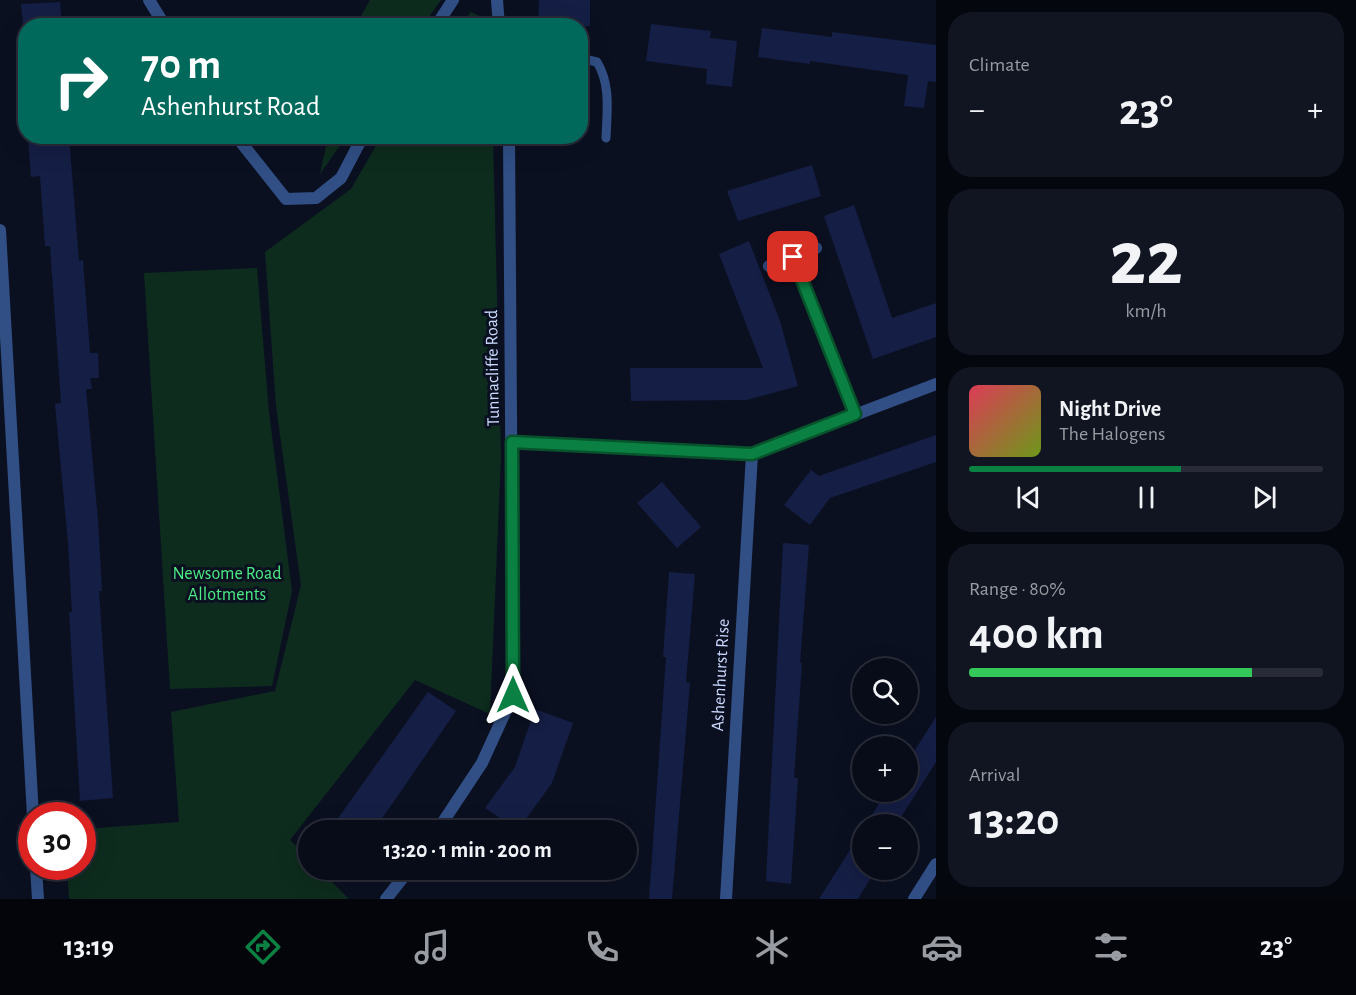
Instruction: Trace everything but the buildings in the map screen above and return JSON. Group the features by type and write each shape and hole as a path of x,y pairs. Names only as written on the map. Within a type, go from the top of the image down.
{"street":[{"path":"149,0 160,18"},
{"path":"441,18 453,0"},
{"path":"497,0 498,18"},
{"path":"242,144 286,199 316,198 341,178 359,144"},
{"name":"Tunnacliffe Road","path":"444,820 482,763 513,695 509,144"},
{"path":"0,230 32,802"},
{"path":"769,266 816,248"},
{"path":"793,257 855,414"},
{"path":"512,442 752,454 936,384"},
{"name":"Ashenhurst Rise","path":"726,899 752,454"},
{"path":"914,899 936,864"},
{"path":"37,880 38,899"},
{"path":"386,899 401,880"}],"lane":[{"path":"588,60 597,62 605,75 606,138"}],"green space":[{"path":"370,0 441,0 428,18 360,18"},
{"path":"471,12 484,18 466,18"},
{"path":"326,144 341,144 320,174"},
{"path":"377,144 493,144 501,456 490,714 415,680 306,820 298,820 298,830 290,840 298,848 298,880 330,880 349,899 69,899 68,880 96,880 96,828 179,822 171,712 275,691 301,585 276,406 265,252 351,189"},
{"name":"Newsome Road Allotments","path":"257,268 269,412 292,591 272,686 170,689 144,273"}],"route":[{"path":"513,695 512,442 752,454 855,414 793,257"}]}
